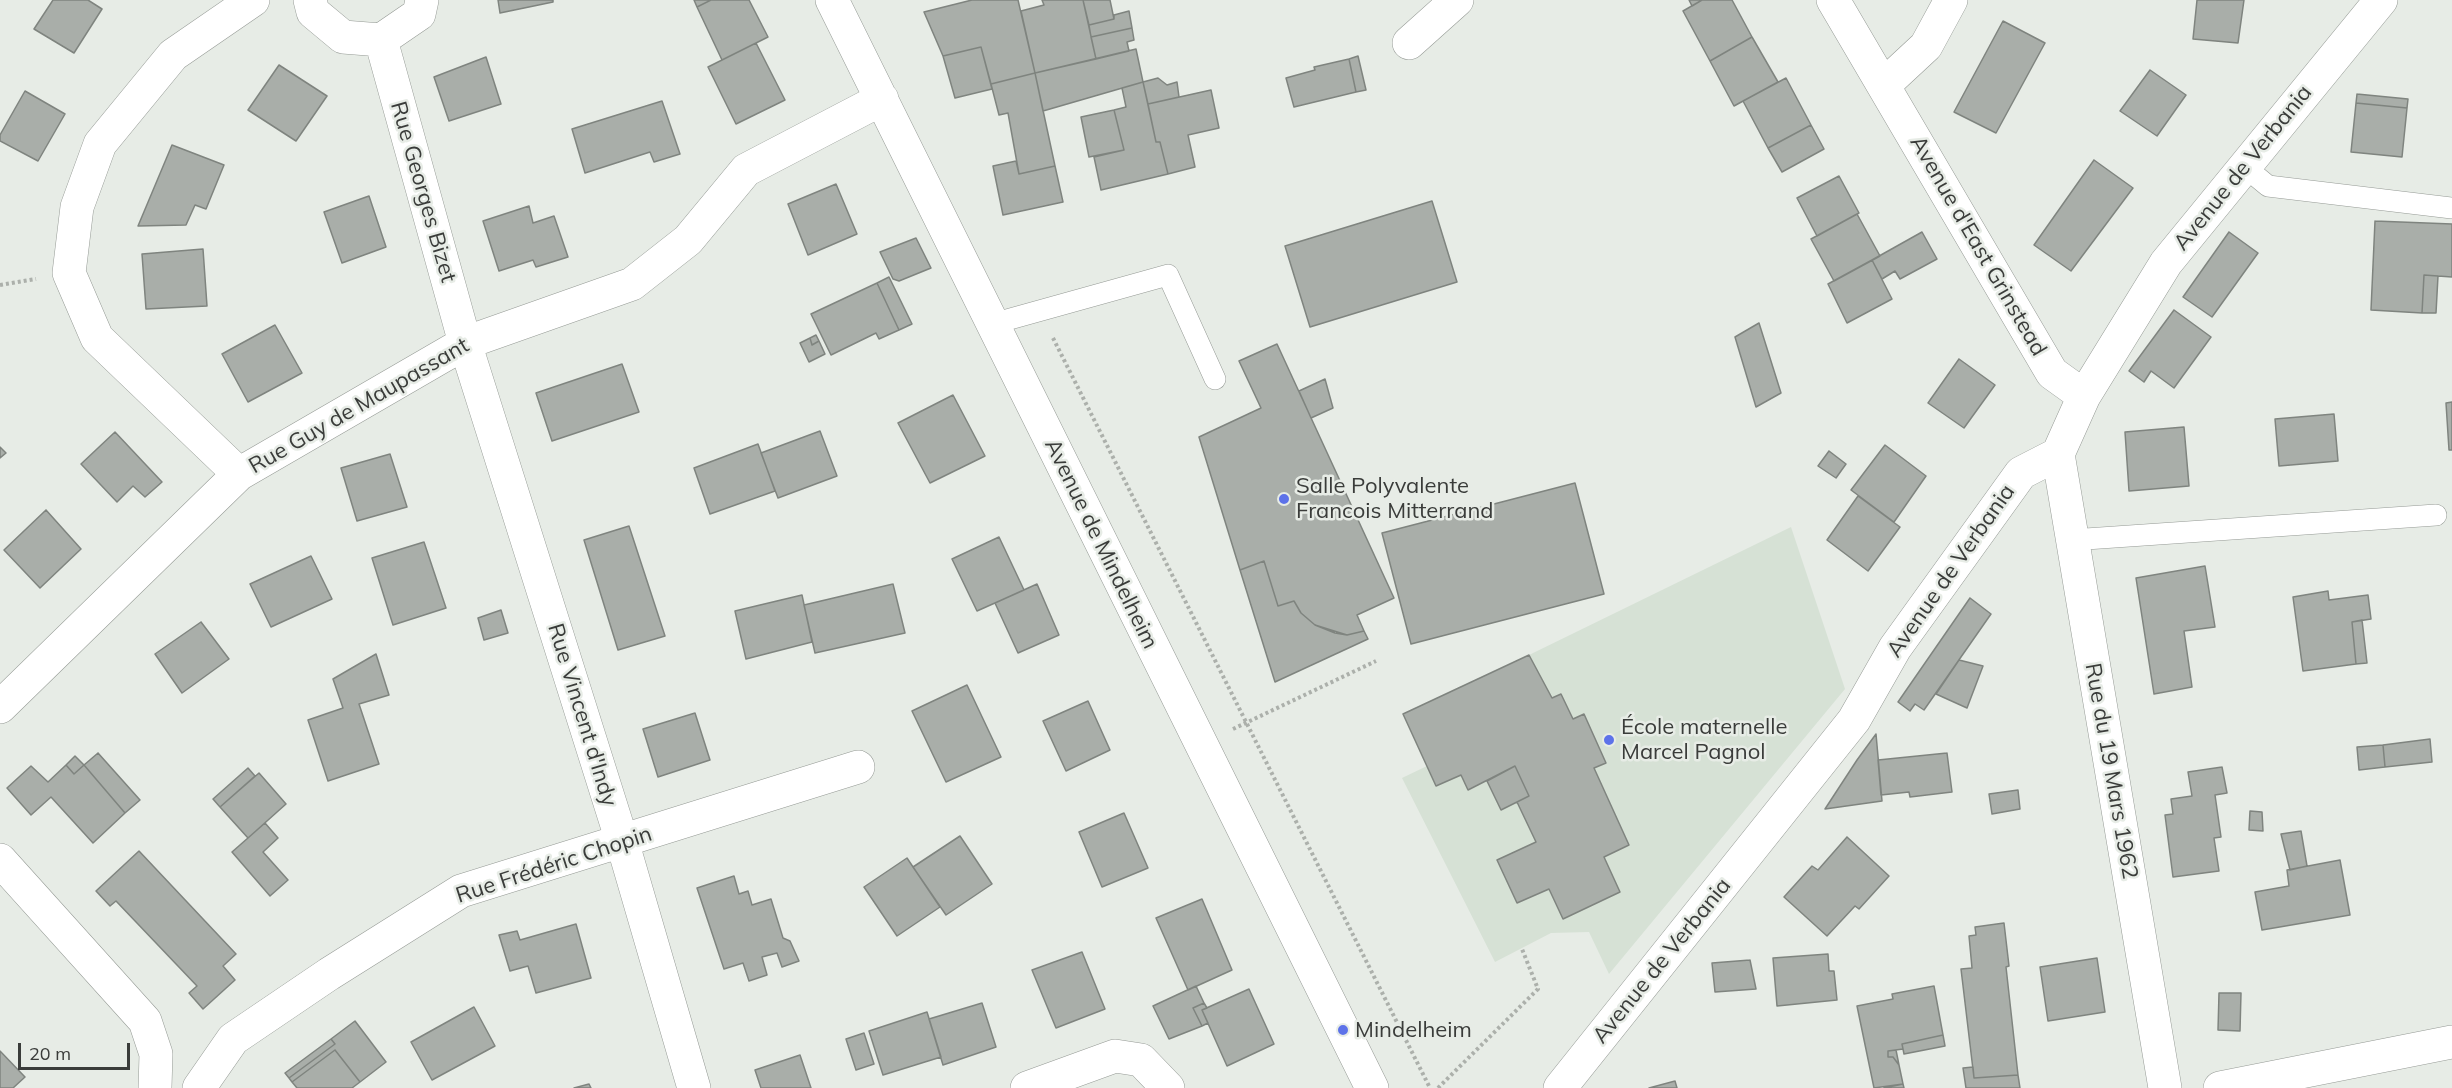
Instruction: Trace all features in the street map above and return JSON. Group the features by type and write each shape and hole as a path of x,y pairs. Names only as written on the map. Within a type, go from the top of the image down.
{"street":[{"path":"239,474 97,338 69,273 77,207 100,144 173,55 253,0"},
{"path":"310,0 313,12 343,37 381,40 419,14 423,0"},
{"name":"Avenue de Mindelheim","path":"832,0 1372,1088"},
{"path":"1409,43 1457,0"},
{"name":"Avenue d'East Grinstead","path":"1833,0 2052,373 2084,396"},
{"path":"1884,85 1926,46 1951,0"},
{"name":"Avenue de Verbania","path":"1560,1088 1854,720 1895,648 2021,473 2058,454 2084,396 2166,263 2381,0"},
{"name":"Rue Georges Bizet","path":"381,40 465,343"},
{"name":"Rue Guy de Maupassant","path":"0,707 239,474 465,343 632,284 688,240 746,170 882,99"},
{"name":"Rue Vincent d'Indy","path":"465,343 622,841 694,1088"},
{"name":"Rue du 19 Mars 1962","path":"2058,454 2165,1088"},
{"name":"Rue Frédéric Chopin","path":"199,1088 233,1039 329,974 461,891 858,767"},
{"path":"0,860 146,1021 156,1054 155,1088"},
{"path":"2220,1088 2452,1042"},
{"path":"1027,1088 1115,1056 1141,1060 1168,1088"}],"lane":[{"path":"2245,167 2268,186 2452,208"},
{"path":"992,324 1168,275 1215,379"},
{"path":"2071,540 2436,515"}],"path":[{"path":"1039,311 1430,1088"},
{"path":"1201,746 1376,661"},
{"path":"1438,1088 1538,989 1521,950"}],"shaded area":[{"name":"École maternelle Marcel Pagnol","path":"1791,527 1845,689 1609,974 1589,932 1551,933 1495,962 1402,778 1427,766 1403,714"}],"building":[{"path":"53,0 88,0 102,9 74,53 34,29"},
{"path":"498,0 553,0 553,2 500,13"},
{"path":"694,0 711,0 697,7"},
{"path":"711,0 749,0 768,37 722,60 697,7"},
{"path":"972,0 1018,0 1035,73 991,84 981,47 943,56 924,12"},
{"path":"1042,0 1083,0 1096,59 1035,73 1021,11 1044,5"},
{"path":"1083,0 1110,0 1114,19 1089,25"},
{"path":"1689,0 1702,0 1692,6"},
{"path":"1702,0 1732,0 1752,37 1710,61 1683,11"},
{"path":"2197,0 2244,0 2238,43 2193,39"},
{"path":"1129,11 1132,28 1091,37 1089,25 1114,19 1114,15"},
{"path":"2003,21 2045,43 1996,133 1954,112"},
{"path":"1132,28 1134,40 1127,42 1129,51 1096,59 1091,37"},
{"path":"1752,37 1778,82 1734,106 1710,61"},
{"path":"756,43 785,100 736,124 708,67"},
{"path":"981,47 992,89 955,98 943,56"},
{"path":"1136,49 1143,82 1043,111 1035,73"},
{"path":"1358,56 1366,90 1356,92 1349,59"},
{"path":"486,57 501,104 449,121 434,77"},
{"path":"1349,59 1356,92 1294,107 1286,78 1315,70 1314,67"},
{"path":"279,65 327,96 296,141 248,110"},
{"path":"2150,70 2186,95 2157,136 2120,111"},
{"path":"1035,73 1055,166 1019,174 1008,113 999,115 991,84"},
{"path":"1158,78 1167,85 1177,82 1179,97 1148,104 1143,82"},
{"path":"1786,78 1811,125 1768,148 1743,101"},
{"path":"1143,82 1156,142 1160,142 1168,174 1101,190 1094,157 1124,150 1114,110 1126,107 1122,88"},
{"path":"1211,90 1219,128 1188,135 1195,167 1168,174 1160,142 1156,142 1148,104"},
{"path":"25,91 65,114 38,161 0,141 0,135"},
{"path":"2357,94 2408,99 2407,108 2356,103"},
{"path":"662,101 680,154 654,162 650,152 585,173 572,129"},
{"path":"2356,103 2407,108 2402,157 2351,152"},
{"path":"1114,110 1124,150 1089,157 1081,117"},
{"path":"1811,125 1824,149 1782,172 1768,148"},
{"path":"172,145 224,165 206,209 195,205 186,225 138,226"},
{"path":"2094,160 2133,188 2071,271 2034,245"},
{"path":"1016,161 1019,174 1055,166 1063,202 1003,215 993,166"},
{"path":"1839,176 1859,213 1817,236 1797,198"},
{"path":"836,184 857,234 808,255 788,204"},
{"path":"369,196 386,247 342,263 324,212"},
{"path":"1432,201 1457,282 1310,327 1285,246"},
{"path":"529,206 533,223 554,216 568,257 536,267 533,260 499,271 483,221"},
{"path":"1857,214 1880,256 1834,281 1811,239"},
{"path":"2375,221 2452,224 2452,277 2424,275 2422,313 2371,310"},
{"path":"1922,232 1937,259 1900,279 1895,271 1882,279 1872,260"},
{"path":"2229,232 2258,253 2212,317 2183,297"},
{"path":"916,238 931,268 899,281 893,279 880,252"},
{"path":"203,249 207,306 146,309 142,254"},
{"path":"1872,260 1892,299 1847,323 1828,284"},
{"path":"2424,275 2438,276 2436,313 2422,313"},
{"path":"889,277 912,324 899,330 877,283"},
{"path":"877,283 899,330 879,339 876,333 831,355 811,314"},
{"path":"2174,310 2211,337 2174,388 2151,371 2144,382 2129,371"},
{"path":"1759,323 1781,393 1756,407 1735,337"},
{"path":"275,325 302,373 248,402 222,354"},
{"path":"816,335 819,341 812,345 810,338"},
{"path":"810,338 812,345 819,341 825,354 809,362 800,343"},
{"name":"Salle Polyvalente Francois Mitterrand","path":"1277,344 1394,598 1357,615 1364,631 1347,635 1335,633 1315,625 1301,613 1294,601 1278,606 1264,561 1240,570 1199,437 1261,408 1239,361"},
{"path":"1959,359 1995,385 1964,428 1928,403"},
{"path":"622,364 639,412 552,441 536,393"},
{"path":"1325,379 1333,408 1311,418 1299,391"},
{"path":"953,395 985,456 930,483 898,423"},
{"path":"2452,402 2452,450 2449,450 2446,403"},
{"path":"2334,414 2338,461 2279,466 2275,419"},
{"path":"2184,427 2189,486 2129,491 2125,432"},
{"path":"820,431 837,476 778,498 761,453"},
{"path":"115,432 162,482 145,497 133,486 117,502 81,464"},
{"path":"758,444 775,491 710,514 694,468"},
{"path":"1885,445 1926,476 1894,522 1851,490"},
{"path":"0,447 6,453 0,458"},
{"path":"1829,451 1846,464 1836,478 1818,466"},
{"path":"390,454 407,507 357,521 341,468"},
{"path":"1575,483 1604,594 1411,644 1382,533"},
{"path":"1858,496 1900,527 1868,571 1827,540"},
{"path":"46,510 81,549 40,588 4,550"},
{"path":"629,526 665,636 618,650 584,540"},
{"path":"999,537 1024,590 977,611 952,559"},
{"path":"424,542 446,608 393,625 372,558"},
{"path":"311,556 332,599 271,627 250,584"},
{"path":"1264,561 1278,606 1294,601 1301,613 1315,625 1347,635 1364,631 1368,639 1275,682 1240,570"},
{"path":"2205,566 2215,627 2184,631 2192,687 2154,694 2136,578"},
{"path":"893,584 905,633 815,653 804,605"},
{"path":"1037,584 1059,635 1018,653 995,603"},
{"path":"2328,591 2329,600 2368,595 2371,619 2352,622 2356,664 2303,671 2293,597"},
{"path":"802,595 812,642 746,659 735,611"},
{"path":"1970,598 1991,614 1924,710 1915,704 1910,711 1898,702"},
{"path":"501,610 508,633 484,640 478,618"},
{"path":"2362,620 2367,663 2356,664 2352,622"},
{"path":"201,622 229,659 182,693 155,654"},
{"path":"376,654 389,695 359,704 379,764 328,781 308,720 343,708 333,679"},
{"path":"1529,655 1552,698 1561,694 1573,719 1584,714 1606,763 1594,768 1629,845 1604,857 1620,892 1563,919 1549,889 1517,903 1497,860 1536,842 1517,802 1529,796 1515,766 1468,790 1461,775 1436,786 1403,714"},
{"path":"1959,660 1983,666 1967,708 1936,694"},
{"path":"967,685 1001,757 946,782 912,711"},
{"path":"1088,701 1110,750 1066,771 1043,721"},
{"path":"695,713 710,760 658,777 643,729"},
{"path":"1876,734 1882,801 1825,809 1857,760"},
{"path":"2430,739 2432,762 2385,767 2383,745"},
{"path":"2383,745 2385,767 2359,770 2357,747"},
{"path":"98,753 140,800 125,813 84,765"},
{"path":"1947,753 1952,792 1910,797 1909,792 1881,795 1878,760"},
{"path":"75,756 84,765 74,774 66,765"},
{"path":"66,765 74,774 84,765 125,813 93,843 51,797 31,815 7,788 31,766 48,782"},
{"path":"1515,766 1529,796 1501,810 1487,781"},
{"path":"2222,767 2227,793 2215,795 2221,837 2214,838 2219,871 2173,877 2165,815 2173,814 2171,799 2192,796 2188,772"},
{"path":"248,768 255,776 220,807 213,799"},
{"path":"259,773 286,804 248,838 220,807"},
{"path":"2018,790 2020,809 1992,814 1989,794"},
{"path":"2250,811 2262,812 2263,831 2249,830"},
{"path":"1124,813 1148,868 1102,887 1079,832"},
{"path":"265,823 278,838 263,852 288,880 270,896 232,852"},
{"path":"2301,831 2307,866 2290,870 2281,834"},
{"path":"960,836 992,884 946,915 913,867"},
{"path":"1847,837 1889,876 1859,909 1855,906 1827,936 1784,897 1812,866 1818,870"},
{"path":"139,851 236,954 223,966 235,980 203,1009 189,993 197,986 116,901 110,906 96,891"},
{"path":"907,858 940,907 897,936 864,887"},
{"path":"2340,860 2350,915 2262,930 2255,892 2289,886 2287,870"},
{"path":"734,876 739,894 748,891 752,905 771,899 783,938 790,941 799,961 782,967 777,953 762,957 767,975 749,981 743,963 724,969 697,888"},
{"path":"1202,899 1232,970 1188,990 1156,918"},
{"path":"2004,923 2009,966 2006,967 2018,1075 1974,1078 1961,969 1972,968 1969,936 1976,935 1975,927"},
{"path":"576,924 591,978 536,993 528,966 510,971 499,935 517,931 520,940"},
{"path":"1082,952 1105,1009 1056,1028 1032,970"},
{"path":"1828,954 1829,971 1834,971 1837,1000 1777,1006 1773,958"},
{"path":"2097,958 2105,1012 2048,1021 2040,967"},
{"path":"1750,960 1756,989 1715,992 1712,963"},
{"path":"1196,986 1204,1003 1193,1008 1202,1026 1169,1039 1153,1006"},
{"path":"1934,986 1943,1035 1902,1044 1903,1049 1888,1051 1888,1057 1893,1057 1899,1065 1903,1084 1874,1088 1857,1006 1893,999 1892,994"},
{"path":"1249,989 1274,1044 1227,1066 1202,1010"},
{"path":"2219,993 2241,993 2240,1031 2218,1030"},
{"path":"982,1003 996,1047 943,1065 929,1019"},
{"path":"1204,1003 1207,1008 1202,1010 1208,1023 1202,1026 1193,1008"},
{"path":"474,1007 495,1046 432,1080 411,1042"},
{"path":"927,1012 941,1057 883,1075 869,1031"},
{"path":"355,1021 386,1062 360,1082 335,1050 292,1082 289,1078 335,1044 331,1039"},
{"path":"864,1033 874,1064 856,1070 846,1039"},
{"path":"1943,1035 1945,1046 1904,1054 1902,1044"},
{"path":"331,1039 335,1044 289,1078 285,1073"},
{"path":"335,1050 360,1082 352,1088 297,1088 292,1082"},
{"path":"1896,1050 1899,1065 1893,1057 1888,1057 1888,1051"},
{"path":"0,1051 25,1077 13,1088 0,1088"},
{"path":"800,1055 811,1088 761,1088 755,1070"},
{"path":"1973,1067 1974,1078 2018,1075 2020,1088 1966,1088 1963,1068"},
{"path":"1675,1081 1677,1088 1649,1088"},
{"path":"589,1084 591,1088 574,1088"},
{"path":"1903,1084 1904,1088 1884,1088"}],"place":[{"name":"Salle Polyvalente Francois Mitterrand","path":"1284,499"},
{"name":"École maternelle Marcel Pagnol","path":"1609,740"},
{"name":"Mindelheim","path":"1343,1030"}]}
